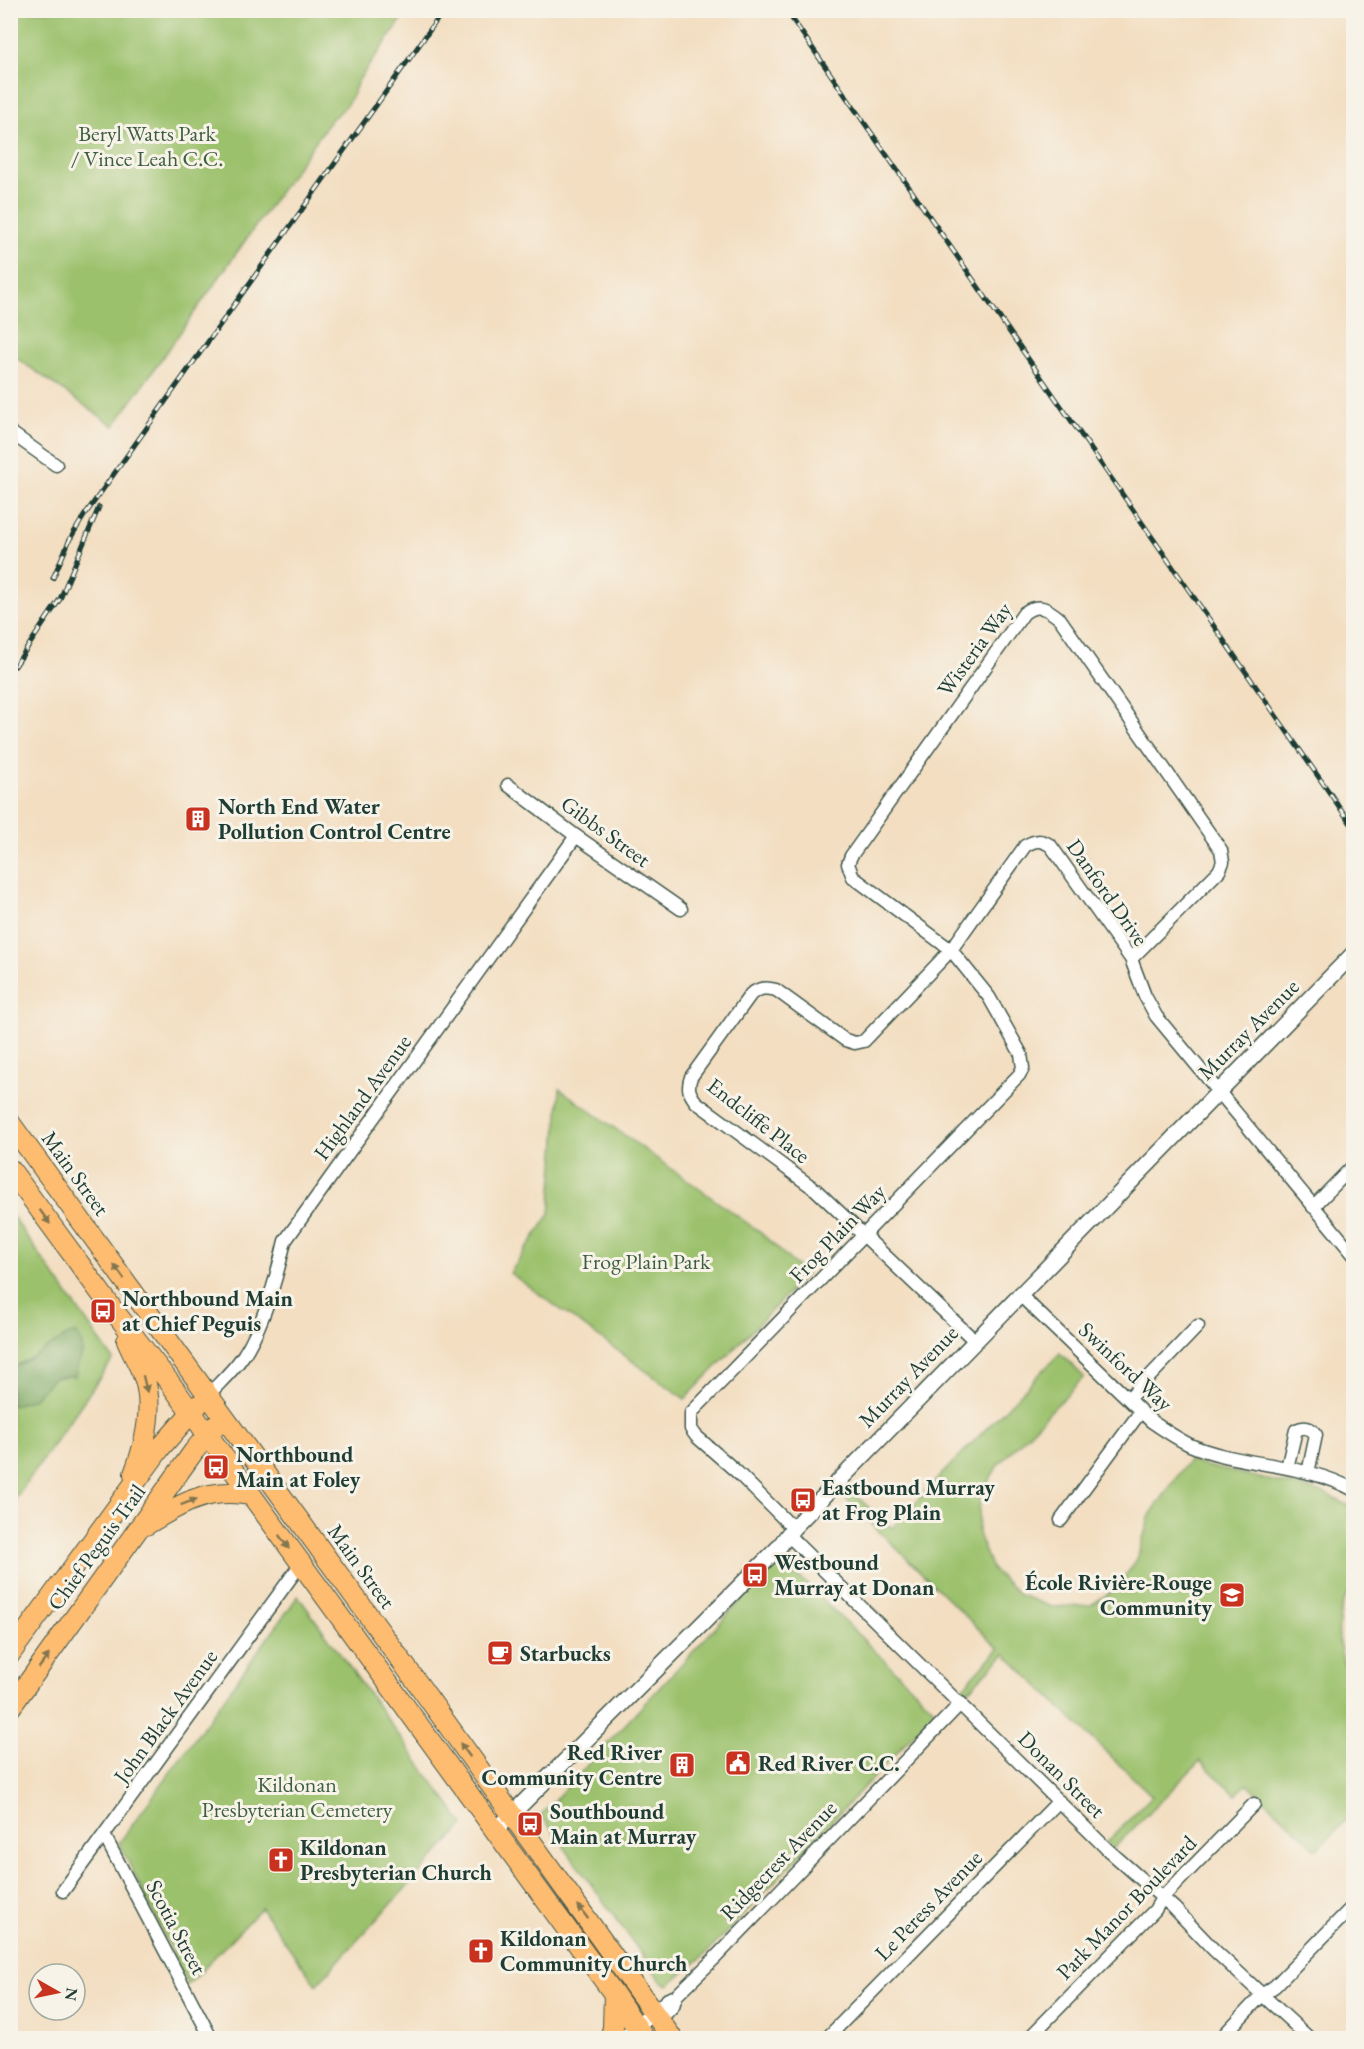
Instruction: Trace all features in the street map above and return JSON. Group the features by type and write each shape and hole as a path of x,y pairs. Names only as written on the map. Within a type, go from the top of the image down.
{"main road":[{"name":"Main Street","path":"10,1124 512,1814 672,2038"},
{"path":"10,1169 114,1311 149,1354 300,1565 614,1994 638,2036"},
{"path":"114,1311 139,1365 145,1382 148,1406 147,1427 141,1456 121,1500"},
{"name":"Chief Peguis Trail","path":"10,1654 160,1447 208,1395"},
{"name":"Chief Peguis Trail","path":"10,1708 223,1416"},
{"path":"138,1530 174,1508 201,1497 227,1492 250,1495"},
{"path":"610,2038 613,2028 614,1994"}],"street":[{"path":"10,432 56,465"},
{"name":"Wisteria Way","path":"951,950 853,878 848,864 851,856 1024,613 1030,608 1039,606 1049,610 1060,619 1214,840 1223,857 1219,870 1131,959"},
{"name":"Gibbs Street","path":"508,785 576,836 681,909"},
{"name":"Highland Avenue","path":"208,1395 235,1367 249,1346 272,1286 285,1241 576,836"},
{"name":"Danford Drive","path":"951,950 1025,846 1035,841 1044,841 1051,846 1131,959 1145,996 1156,1016 1353,1255"},
{"name":"Endcliffe Place","path":"951,950 870,1036 864,1041 855,1043 844,1040 776,990 759,989 751,994 688,1084 689,1093 696,1102 816,1190 974,1340"},
{"name":"Frog Plain Way","path":"790,1531 736,1472 696,1436 691,1429 691,1413 1019,1075 1023,1068 1021,1054 989,997 951,950"},
{"name":"Murray Avenue","path":"495,1831 779,1547 790,1531 974,1340 1353,953"},
{"path":"1313,1207 1353,1165"},
{"name":"Swinford Way","path":"1019,1294 1141,1412 1159,1426 1192,1445 1213,1452 1308,1473 1353,1490"},
{"path":"1129,1398 1198,1326"},
{"path":"1061,1520 1141,1412"},
{"path":"1287,1468 1296,1430 1307,1428 1316,1435 1308,1473"},
{"name":"Donan Street","path":"790,1531 1107,1849 1309,2038"},
{"name":"John Black Avenue","path":"63,1891 300,1565"},
{"name":"Ridgecrest Avenue","path":"638,2036 657,2015 673,2006 676,1996 961,1703"},
{"name":"Le Peress Avenue","path":"827,2038 1059,1801"},
{"name":"Park Manor Boulevard","path":"1029,2038 1155,1910 1162,1898 1254,1804"},
{"name":"Scotia Street","path":"104,1835 211,2038"},
{"path":"1221,2038 1353,1905"}],"green space":[{"name":"Beryl Watts Park / Vince Leah C.C.","path":"10,11 408,11 358,81 348,102 332,118 114,426 11,354"},
{"name":"Frog Plain Park","path":"560,1089 761,1233 806,1275 685,1399 510,1273 550,1214"},
{"path":"11,1214 113,1359 10,1506"},
{"path":"76,1332 82,1345 82,1354 75,1376 55,1377 33,1399 11,1406 11,1367 28,1360"},
{"path":"1060,1353 1084,1377 998,1465 980,1497 978,1534 992,1569 1020,1595 1052,1607 1091,1605 1117,1588 1137,1559 1150,1515 1189,1460 1201,1465 1309,1489 1326,1494 1353,1508 1353,1587 1343,1603 1339,1622 1339,1641 1343,1660 1353,1676 1353,1812 1317,1850 1247,1783 1236,1795 1200,1761 1113,1849 1106,1843 1152,1796 1005,1654 958,1700 954,1697 999,1649 840,1493 846,1487 892,1528"},
{"name":"Red River C.C.","path":"780,1558 936,1711 707,1953 668,1985 661,1981 541,1815"},
{"name":"Kildonan Presbyterian Cemetery","path":"298,1596 464,1825 316,1985 261,1908 188,1985 119,1843"}],"railway":[{"path":"53,578 70,539 84,516 444,10"},
{"path":"786,10 1354,828"},
{"path":"15,666 60,599 99,507"}],"place":[{"name":"North End Water Pollution Control Centre","path":"198,819"},
{"name":"Northbound Main at Chief Peguis","path":"103,1311"},
{"name":"Northbound Main at Foley","path":"216,1467"},
{"name":"Eastbound Murray at Frog Plain","path":"803,1500"},
{"name":"Westbound Murray at Donan","path":"755,1575"},
{"name":"École Rivière-Rouge Community","path":"1232,1595"},
{"name":"Starbucks","path":"500,1653"},
{"name":"Red River C.C.","path":"738,1763"},
{"name":"Red River Community Centre","path":"682,1765"},
{"name":"Southbound Main at Murray","path":"530,1824"},
{"name":"Kildonan Presbyterian Church","path":"281,1860"},
{"name":"Kildonan Community Church","path":"481,1951"}]}
